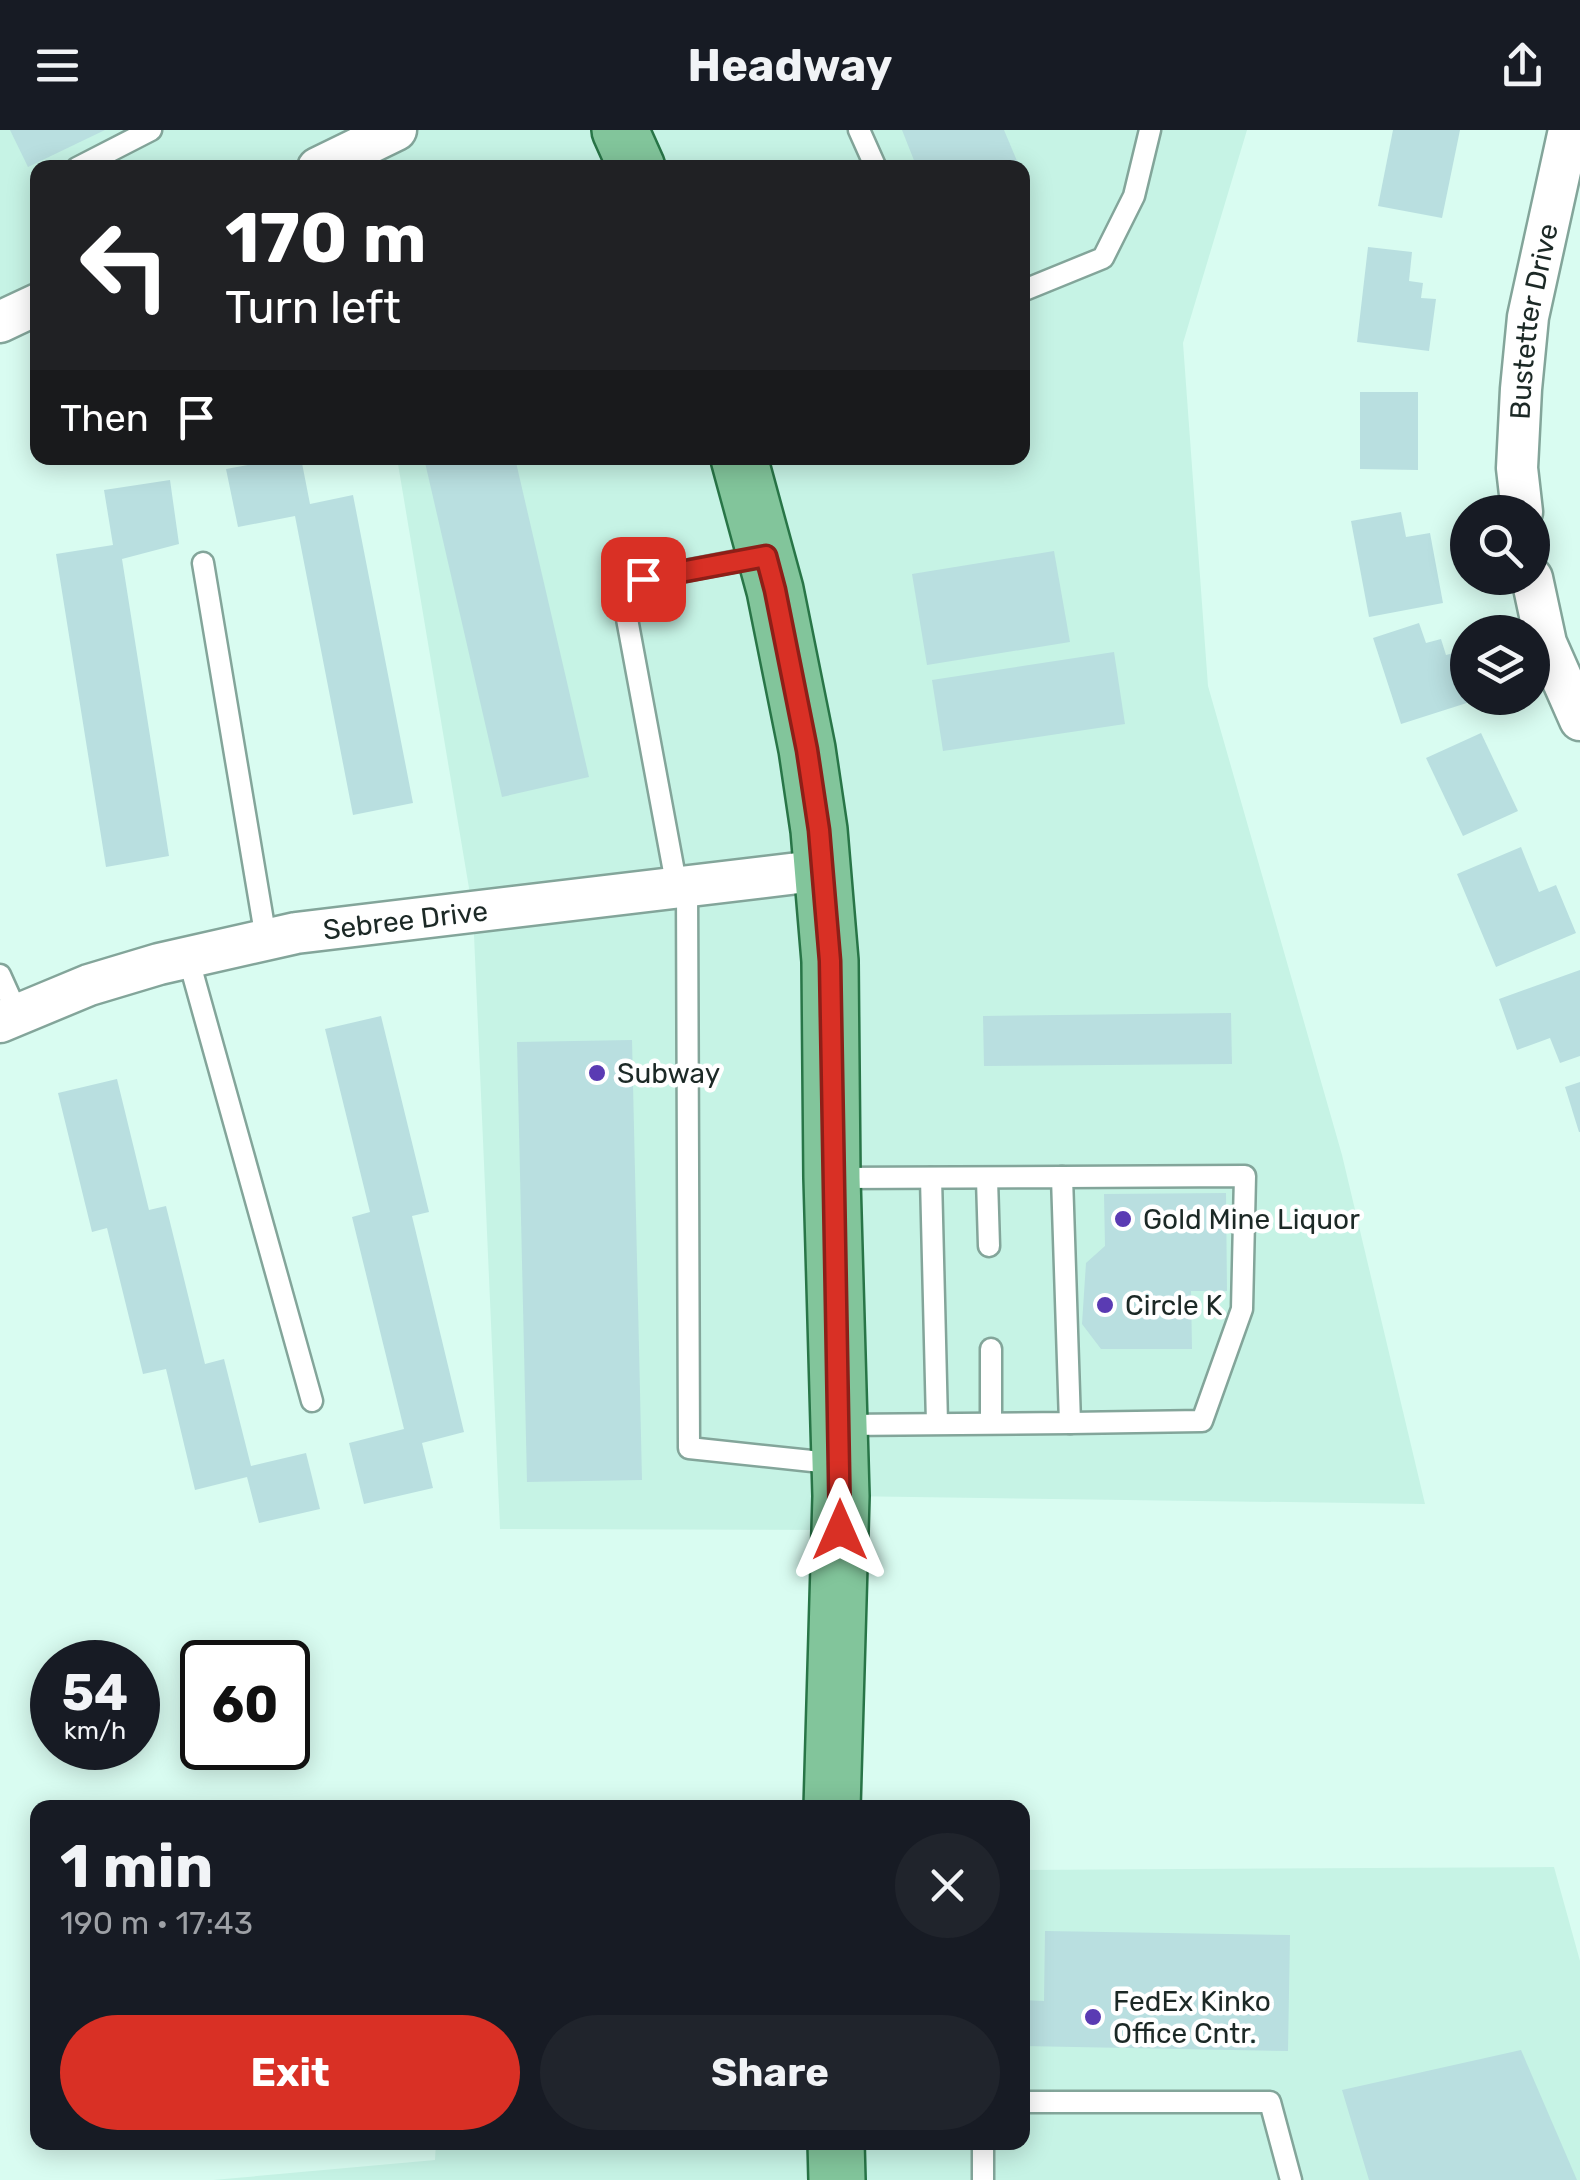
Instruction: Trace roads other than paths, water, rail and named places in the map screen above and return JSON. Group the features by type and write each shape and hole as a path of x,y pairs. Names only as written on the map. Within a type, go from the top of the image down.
{"main road":[{"path":"620,130 634,160"},
{"path":"741,465 775,590 807,750 819,830 830,961 840,1444 832,1800"},
{"path":"836,2150 837,2180"}],"street":[{"path":"334,160 396,130"},
{"name":"Bustetter Drive","path":"1520,495 1517,468 1520,389 1528,317 1569,130"},
{"path":"0,322 30,308"},
{"path":"1536,595 1546,642 1580,720"},
{"name":"Sebree Drive","path":"9,1018 89,985 158,964 296,933 822,870"}],"lane":[{"path":"93,160 151,130"},
{"path":"859,130 872,160"},
{"path":"1030,288 1103,258 1134,196 1150,130"},
{"path":"766,556 643,579 628,591 625,608 682,887 689,1448 840,1444 936,1423 1202,1421 1242,1309 1245,1176 832,1178"},
{"path":"203,563 266,939"},
{"path":"188,957 312,1401"},
{"path":"0,975 9,1018"},
{"path":"1062,1177 1070,1423"},
{"path":"931,1178 936,1423"},
{"path":"987,1179 989,1246"},
{"path":"990,1348 992,1423"},
{"path":"1030,2102 1270,2102 1291,2180"},
{"path":"983,2150 983,2180"}],"place":[{"name":"Subway","path":"597,1073"},
{"name":"Gold Mine Liquor","path":"1123,1219"},
{"name":"Circle K","path":"1105,1305"},
{"name":"FedEx Kinko Office Cntr.","path":"1093,2017"}]}
